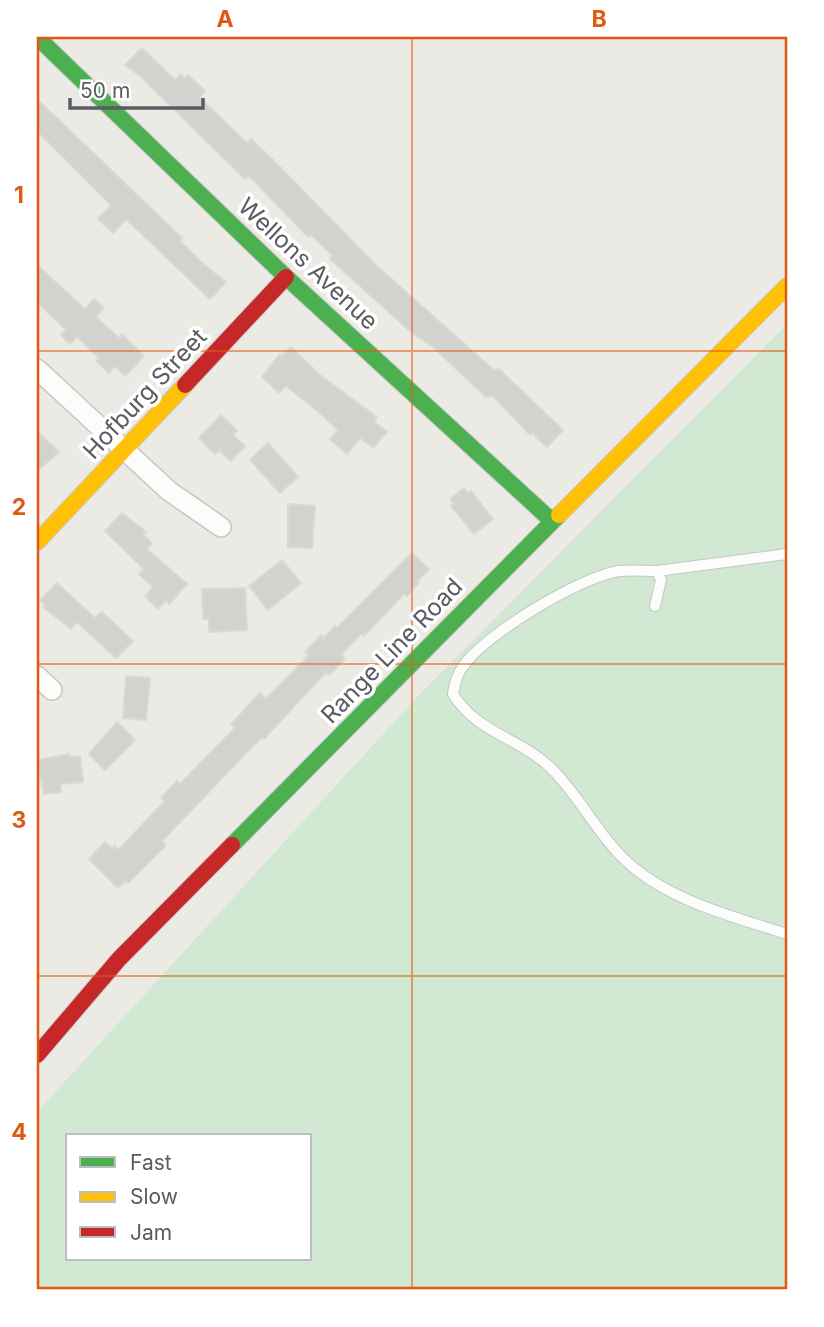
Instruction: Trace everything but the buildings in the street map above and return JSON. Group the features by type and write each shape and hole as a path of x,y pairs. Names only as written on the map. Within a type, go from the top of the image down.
{"street":[{"name":"Wellons Avenue","path":"37,37 286,277 552,521"},
{"name":"Hofburg Street","path":"37,542 286,277"},
{"name":"Range Line Road","path":"37,1055 119,958 787,286"},
{"path":"37,369 123,452 169,491 221,527"},
{"path":"37,676 52,690"}],"lane":[{"path":"787,554 657,571 617,572 568,591 523,615 466,662 456,677 453,694 474,721 549,766 615,849 641,873 661,886 731,916 787,934"},
{"path":"655,606 661,580 657,571"}],"green space":[{"path":"787,324 787,1290 37,1290 37,1112 418,696"}],"traffic: fast":[{"path":"37,37 286,277 552,521"},
{"path":"232,845 559,515"}],"traffic: slow":[{"path":"559,515 787,286"},
{"path":"37,542 185,385"}],"traffic: jam":[{"path":"185,385 286,277"},
{"path":"37,1055 119,959 232,845"}]}
